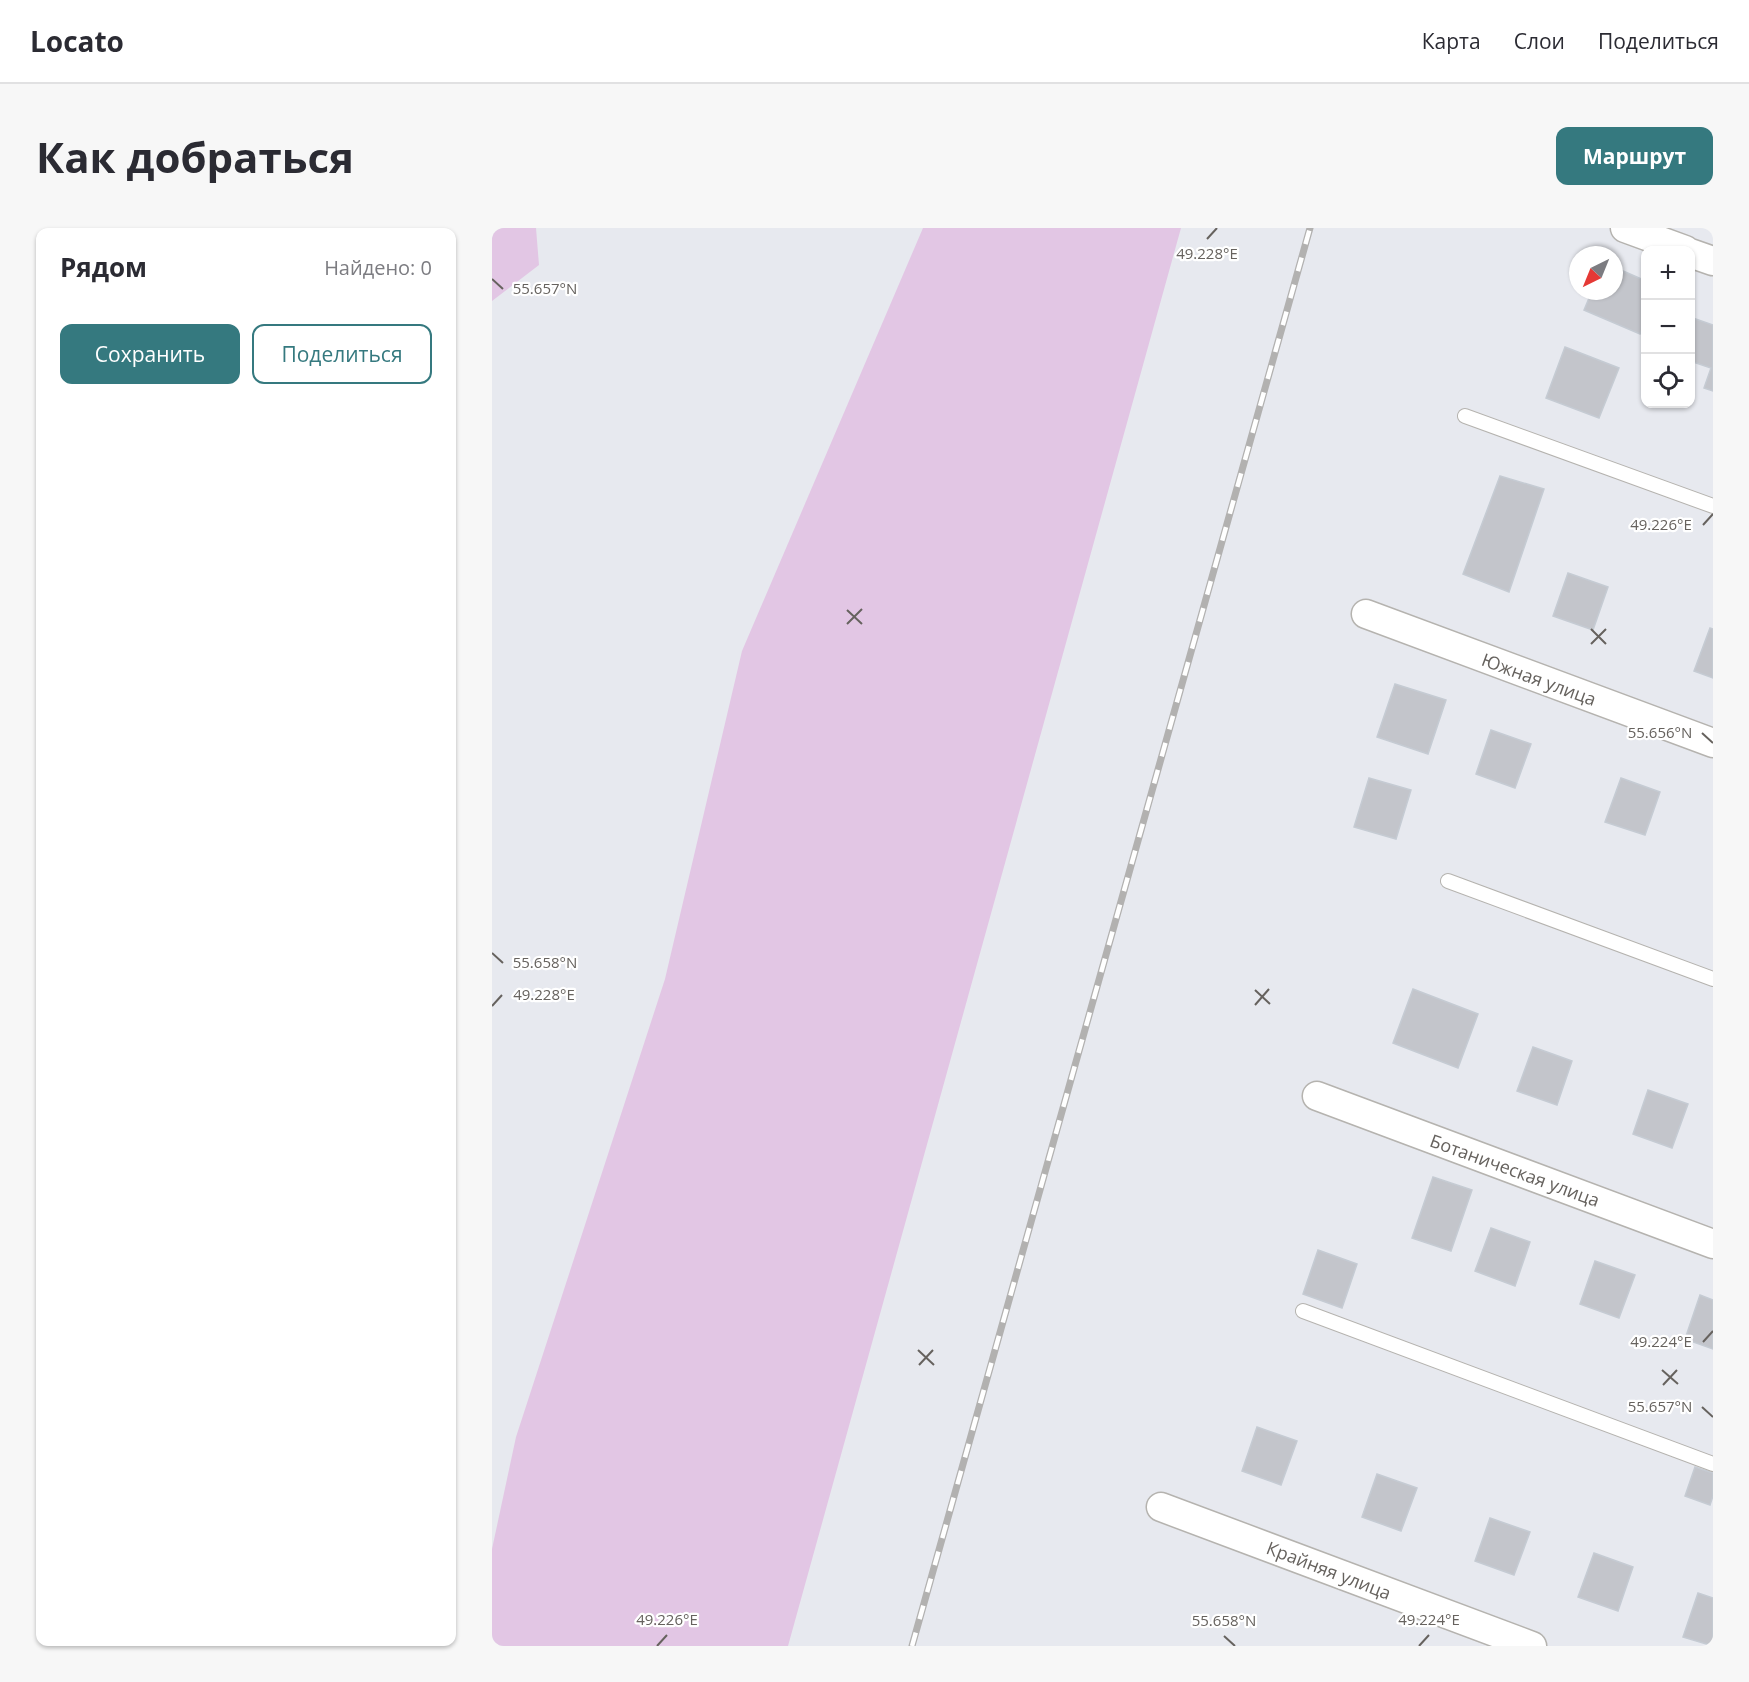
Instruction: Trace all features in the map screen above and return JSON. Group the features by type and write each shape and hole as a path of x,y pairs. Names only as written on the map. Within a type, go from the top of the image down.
{"street":[{"path":"1625,228 1673,246"},
{"path":"1695,255 1713,261"},
{"name":"Южная улица","path":"1366,614 1713,743"},
{"name":"Ботаническая улица","path":"1317,1096 1713,1244"},
{"name":"Крайняя улица","path":"1161,1507 1532,1646"}],"lane":[{"path":"1465,416 1713,506"},
{"path":"1448,881 1713,979"},
{"path":"1303,1311 1713,1464"}],"shaded area":[{"path":"492,228 536,228 539,265 492,301"},
{"path":"923,228 1181,228 788,1646 492,1646 492,1549 516,1437 665,979 742,651"}],"building":[{"path":"1623,271 1641,279 1640,334 1584,310 1588,300 1623,300"},
{"path":"1695,319 1713,325 1713,391 1704,388 1711,368 1695,363"},
{"path":"1565,347 1619,368 1599,418 1546,398"},
{"path":"1500,476 1544,489 1509,592 1463,574"},
{"path":"1568,573 1608,587 1593,630 1553,616"},
{"path":"1710,628 1713,629 1713,678 1694,671"},
{"path":"1395,684 1446,700 1428,754 1377,737"},
{"path":"1491,730 1531,744 1515,788 1476,774"},
{"path":"1369,778 1411,790 1396,839 1354,827"},
{"path":"1621,778 1660,792 1645,835 1605,822"},
{"path":"1413,989 1478,1014 1458,1068 1393,1043"},
{"path":"1533,1047 1572,1061 1557,1105 1517,1091"},
{"path":"1648,1090 1688,1104 1672,1148 1633,1134"},
{"path":"1433,1177 1472,1190 1451,1251 1412,1238"},
{"path":"1491,1228 1530,1242 1515,1286 1475,1271"},
{"path":"1318,1250 1357,1264 1342,1308 1303,1294"},
{"path":"1595,1261 1635,1275 1619,1318 1580,1304"},
{"path":"1700,1295 1713,1300 1713,1349 1685,1339"},
{"path":"1257,1427 1297,1441 1281,1485 1242,1471"},
{"path":"1695,1467 1713,1473 1713,1496 1710,1505 1685,1496"},
{"path":"1377,1474 1417,1488 1401,1531 1362,1517"},
{"path":"1490,1518 1530,1532 1514,1575 1475,1561"},
{"path":"1594,1553 1633,1567 1618,1611 1578,1597"},
{"path":"1698,1593 1713,1598 1713,1646 1683,1637"}],"railway":[{"path":"912,1646 1310,228"}]}
